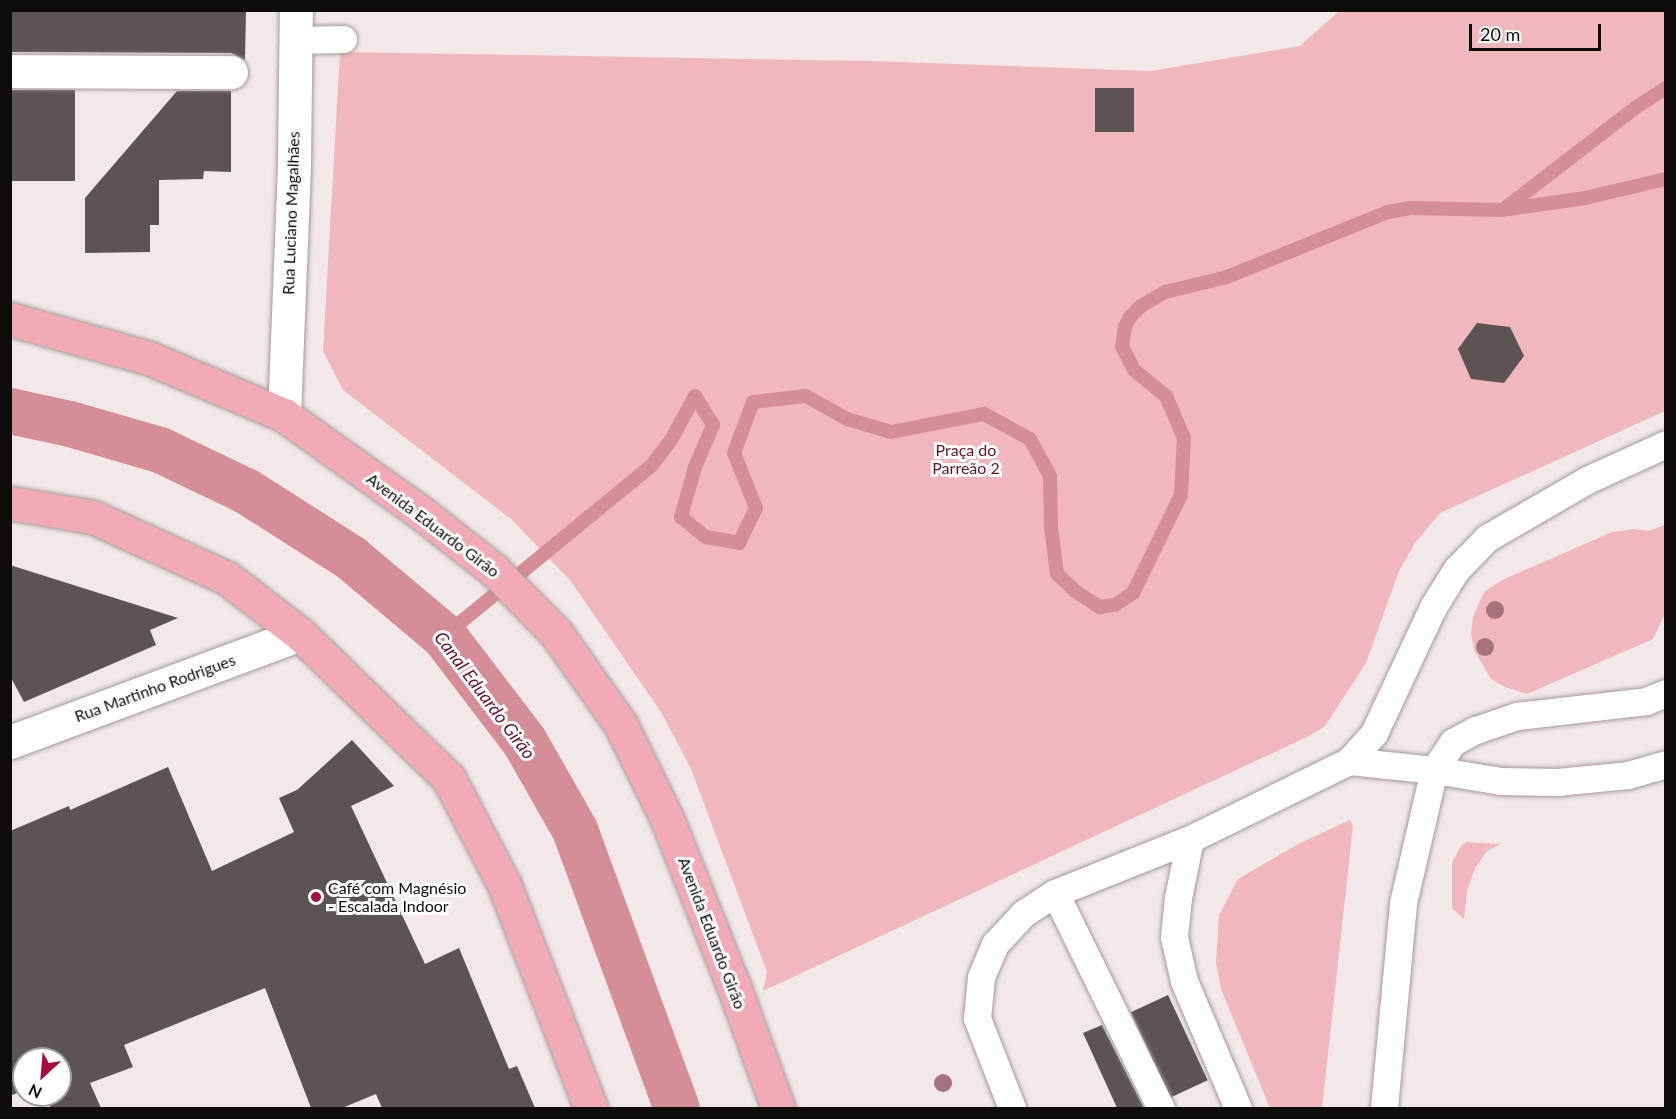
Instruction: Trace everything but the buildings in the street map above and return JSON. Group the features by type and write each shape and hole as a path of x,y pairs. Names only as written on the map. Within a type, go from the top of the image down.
{"main road":[{"name":"Avenida Eduardo Girão","path":"10,319 149,358 284,416 424,516 494,570 556,633 621,726 667,819 734,987 778,1108"},
{"path":"10,503 93,517 226,578 300,634 449,779 504,884 591,1108"}],"street":[{"name":"Rua Luciano Magalhães","path":"284,416 294,163 296,25"},
{"path":"10,72 231,72"},
{"name":"Rua Martinho Rodrigues","path":"10,742 300,634"}],"lane":[{"path":"296,25 343,39"},
{"path":"1012,1108 977,1018 981,977 995,944 1024,912 1055,893 1190,839 1349,761 1374,732 1433,607 1456,570 1487,538 1587,480 1665,444"},
{"path":"1384,1108 1403,903 1434,770 1453,742 1476,730 1517,716 1646,700 1665,693"},
{"path":"1349,761 1434,770 1501,781 1557,782 1629,775 1665,764"},
{"path":"1190,839 1178,898 1174,936 1184,981 1238,1108"},
{"path":"1055,893 1161,1108"}],"green space":[{"name":"Praça do Parreão 2","path":"1339,11 1665,11 1665,411 1440,513 1415,543 1399,571 1366,663 1325,726 1309,736 763,991 767,972 691,769 661,712 570,580 511,519 343,390 323,351 340,52 873,61 1151,71 1300,46"},
{"path":"1665,525 1665,614 1653,639 1527,694 1503,686 1491,679 1474,650 1471,634 1473,617 1484,592 1502,580 1612,532 1634,529 1648,531"},
{"path":"1350,820 1353,826 1322,1108 1270,1108 1221,989 1216,963 1219,915 1238,879 1300,843"},
{"path":"1466,842 1501,844 1487,851 1475,868 1467,891 1464,919 1452,908 1452,862 1461,846"}],"waterway":[{"path":"1504,209 1635,108 1666,88"},
{"path":"444,636 652,465 671,440 695,396 713,425 695,467 681,517 706,537 739,543 756,508 734,453 753,402 806,396 847,419 891,432 984,414 1030,439 1050,476 1051,527 1057,574 1075,591 1100,607 1115,605 1133,593 1181,495 1184,438 1166,396 1134,370 1122,346 1125,327 1130,317 1141,306 1165,292 1227,277 1388,212 1410,208 1502,210 1585,198 1666,179"},
{"name":"Canal Eduardo Girão","path":"10,411 70,424 160,450 246,491 351,558 444,636 525,742 575,830 677,1108"}],"place":[{"name":"Café com Magnésio - Escalada Indoor","path":"316,897"}]}
